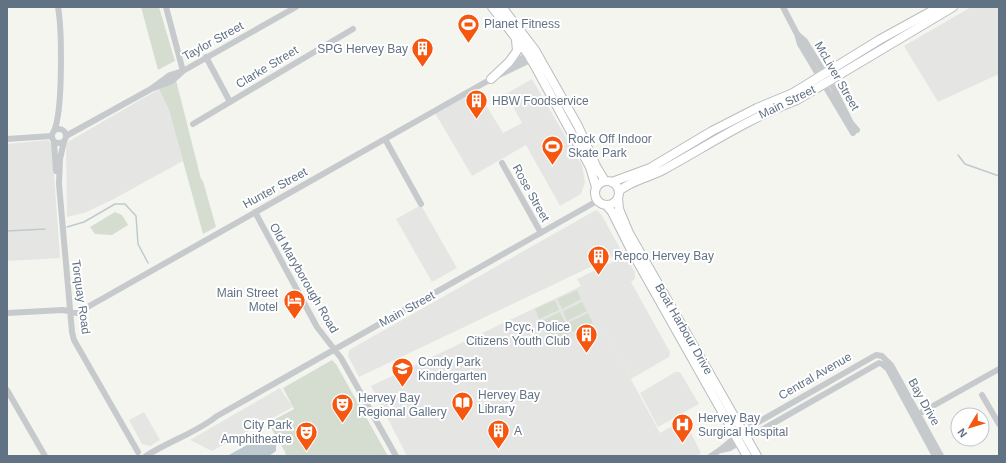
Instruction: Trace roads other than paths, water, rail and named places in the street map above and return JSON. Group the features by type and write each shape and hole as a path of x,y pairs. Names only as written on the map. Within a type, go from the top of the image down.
{"main road":[{"path":"492,7 515,38 533,55 590,167 596,187 594,194 597,201 606,205 613,204 618,195 609,181 596,166 578,126 533,55 502,7"},
{"name":"Main Street","path":"609,181 650,168 712,131 756,108 793,93 939,7"},
{"name":"Main Street","path":"618,195 628,183 662,170 769,110 797,100 953,7"},
{"path":"490,79 509,62 518,51 515,38"},
{"path":"596,187 609,181"},
{"name":"Boat Harbour Drive","path":"618,195 619,209 629,233 757,456"},
{"name":"Boat Harbour Drive","path":"606,205 612,212 632,252 747,456"},
{"path":"687,334 686,342 695,358 697,369"}],"street":[{"name":"Torquay Road","path":"58,7 61,31 59,115 53,136 56,170 58,176"},
{"path":"166,7 183,71"},
{"name":"Taylor Street","path":"64,136 151,89 172,81 183,71 296,7"},
{"name":"McLiver Street","path":"783,7 797,34 800,44 822,75 855,131"},
{"name":"Clarke Street","path":"193,124 353,29"},
{"name":"Hunter Street","path":"7,313 69,311 76,313 533,55"},
{"path":"206,58 230,102"},
{"name":"Torquay Road","path":"59,115 64,136 58,176 69,311 74,340 136,454"},
{"path":"7,139 53,136 60,143 64,136 58,129 53,136"},
{"path":"385,139 421,204"},
{"name":"Rose Street","path":"502,163 542,233"},
{"name":"Main Street","path":"146,456 185,434 192,432 597,201"},
{"name":"Old Maryborough Road","path":"254,212 316,327 341,358 396,456"},
{"name":"Central Avenue","path":"711,456 737,439 745,435 873,366 884,362 882,356 876,355 866,360 745,435"},
{"name":"Bay Drive","path":"884,362 941,456"},
{"path":"916,416 999,369"},
{"path":"7,390 45,456"},
{"path":"982,395 999,424"},
{"name":"Bay Drive","path":"916,416 935,456"},
{"path":"136,454 143,452 146,456"}],"waterway":[{"path":"958,155 965,164 999,176"},
{"path":"67,227 84,222 115,204 125,204 136,216 138,244 148,263"},
{"path":"7,231 45,229"}],"place":[{"name":"Planet Fitness","path":"468,44"},
{"name":"SPG Hervey Bay","path":"423,68"},
{"name":"HBW Foodservice","path":"476,120"},
{"name":"Rock Off Indoor Skate Park","path":"552,166"},
{"name":"Repco Hervey Bay","path":"598,276"},
{"name":"Main Street Motel","path":"294,320"},
{"name":"Pcyc, Police Citizens Youth Club","path":"586,354"},
{"name":"Condy Park Kindergarten","path":"402,388"},
{"name":"Hervey Bay Library","path":"462,422"},
{"name":"Hervey Bay Regional Gallery","path":"343,424"},
{"name":"Hervey Bay Surgical Hospital","path":"682,444"},
{"name":"A","path":"498,450"},
{"name":"City Park Amphitheatre","path":"307,452"}]}
